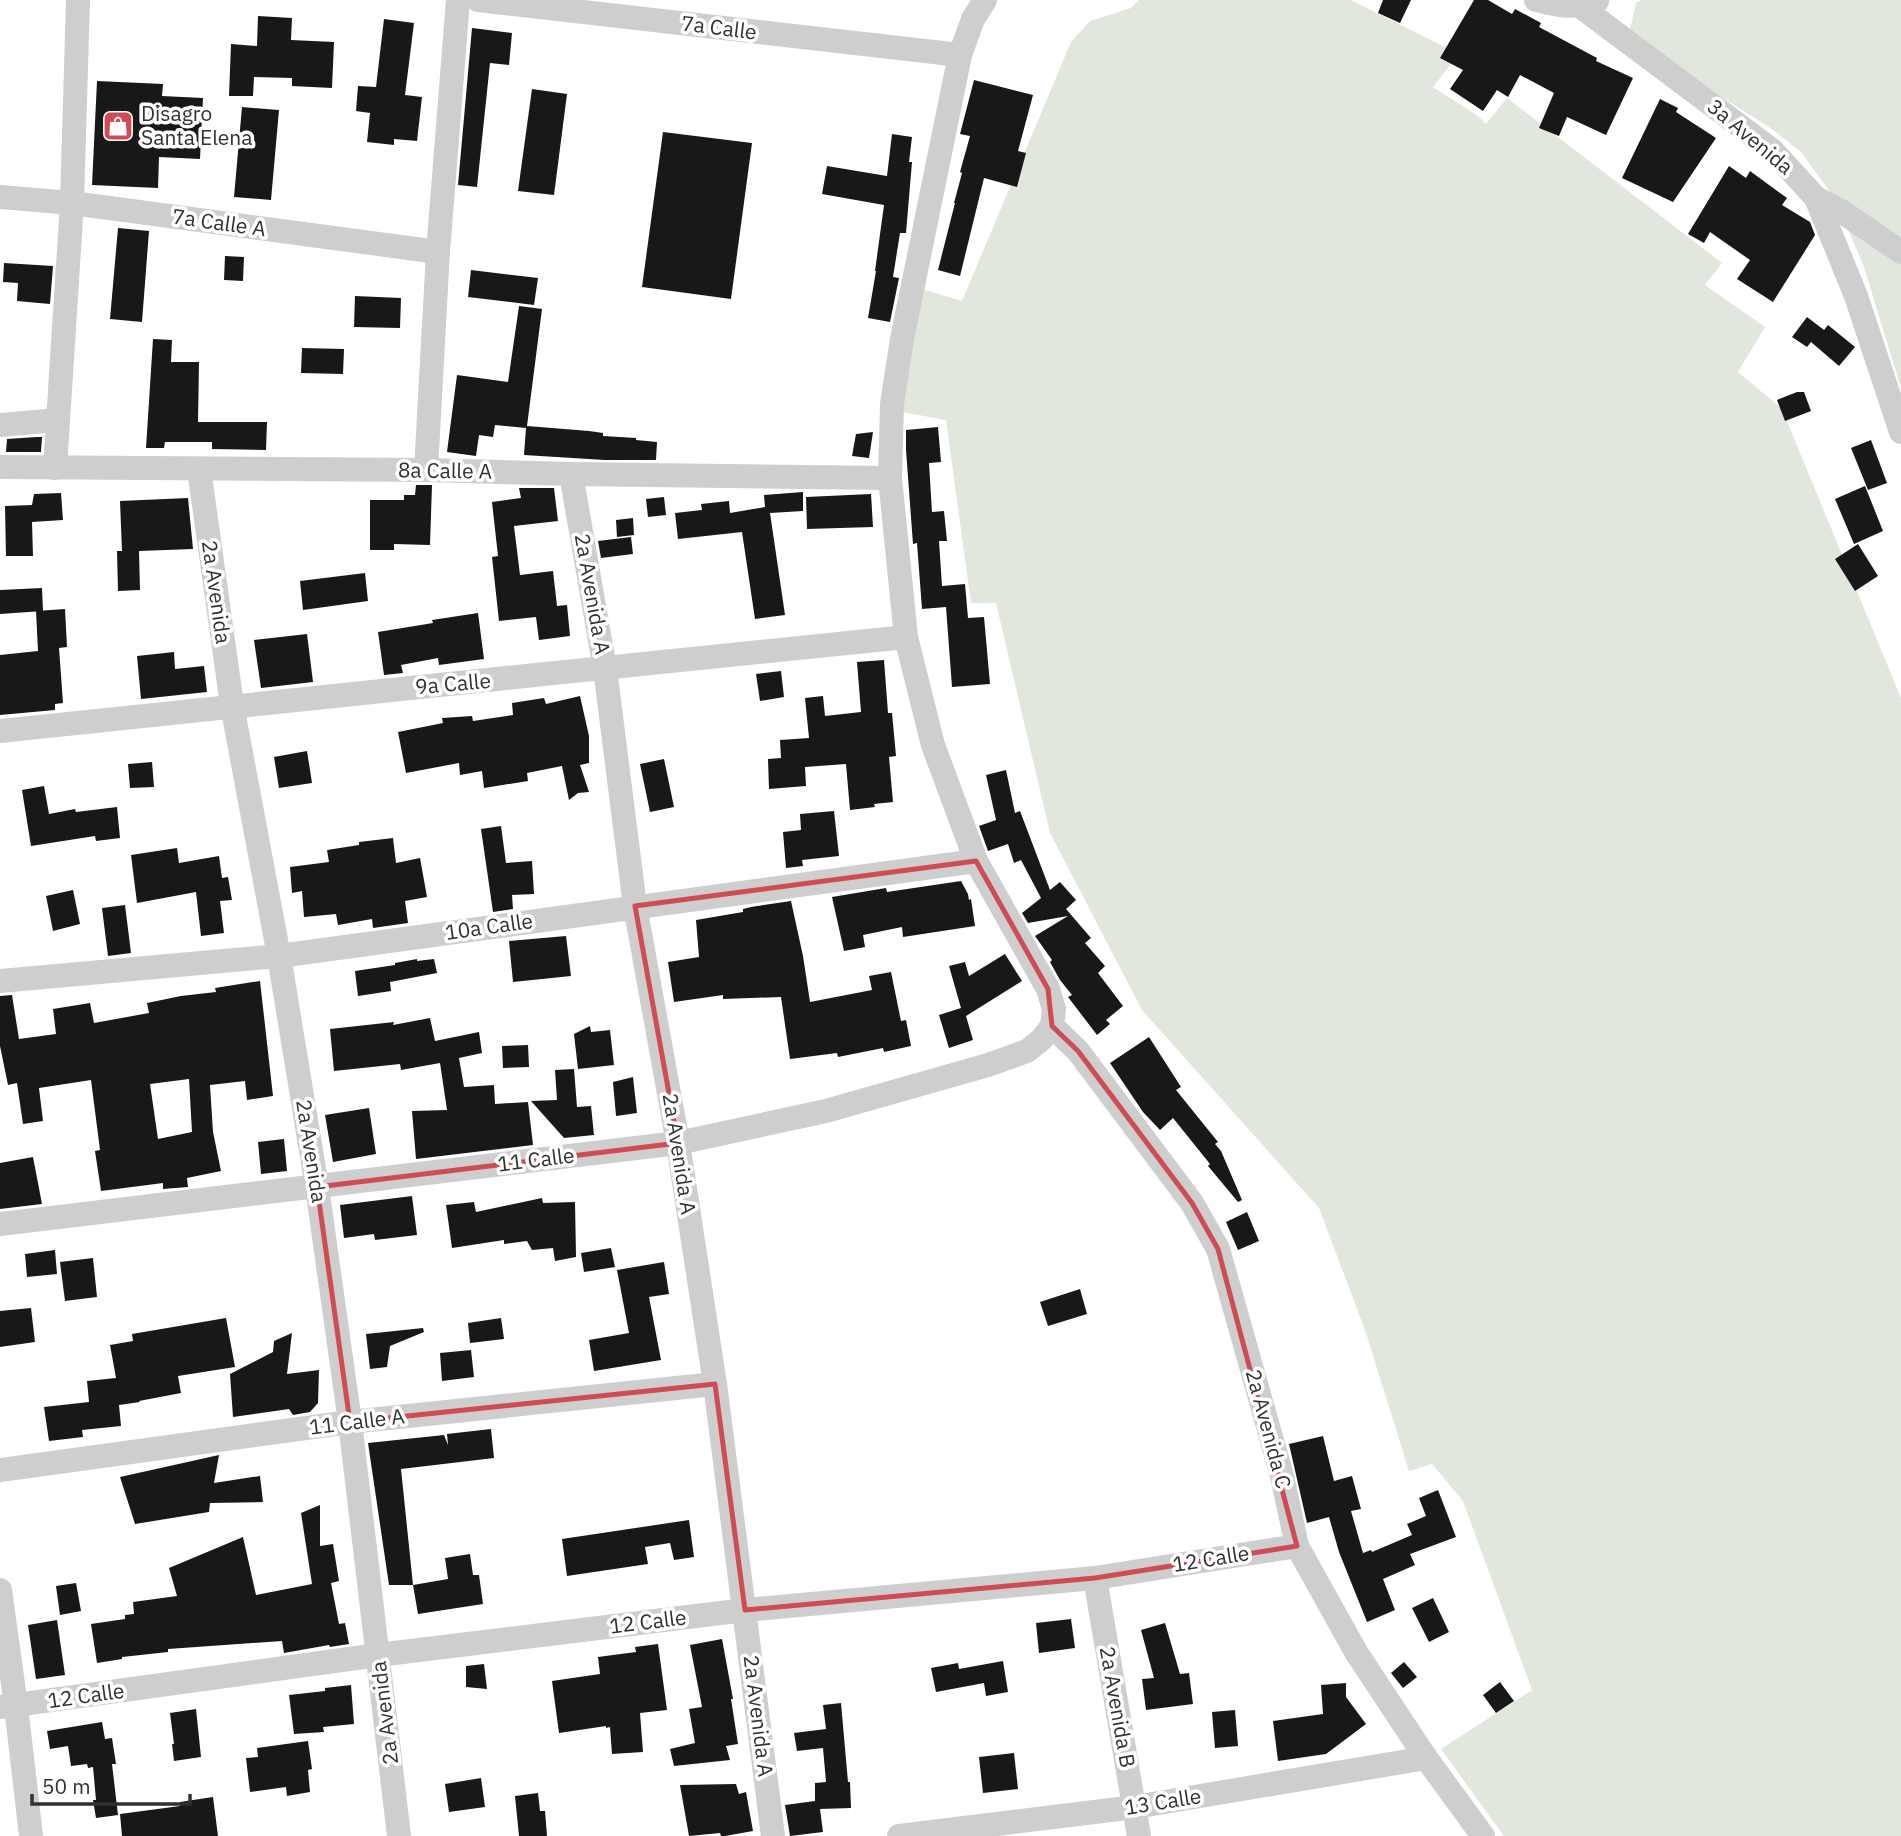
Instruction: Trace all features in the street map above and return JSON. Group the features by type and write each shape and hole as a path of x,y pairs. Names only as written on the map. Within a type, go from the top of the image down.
{"street":[{"path":"55,468 72,204 78,0"},
{"path":"425,470 438,252 458,0"},
{"name":"7a Calle","path":"478,0 960,55"},
{"path":"985,0 973,19 960,55 902,339 892,404 890,478 906,637 933,745 976,861 1048,989 1054,1009 1052,1026"},
{"path":"1536,0 1556,5 1590,3"},
{"name":"3a Avenida","path":"1590,3 1772,150 1816,198 1856,296 1901,432"},
{"name":"7a Calle A","path":"0,197 438,252"},
{"path":"1816,198 1841,211 1901,252"},
{"path":"0,425 58,420"},
{"name":"8a Calle A","path":"0,467 425,470 890,478"},
{"name":"2a Avenida","path":"199,469 232,705 279,956 317,1187 350,1422 399,1836"},
{"name":"2a Avenida A","path":"571,474 605,669 635,906 678,1143 715,1384 773,1836"},
{"name":"9a Calle","path":"0,731 906,637"},
{"name":"10a Calle","path":"0,981 279,956 976,861"},
{"name":"11 Calle","path":"0,1224 678,1143 826,1111 988,1065 1027,1051 1042,1039 1052,1026"},
{"name":"2a Avenida C","path":"1052,1026 1078,1051 1192,1203 1218,1249 1282,1476 1297,1546 1356,1652 1426,1758 1483,1836"},
{"name":"11 Calle A","path":"0,1469 350,1422 715,1384"},
{"name":"12 Calle","path":"8,1707 378,1655 745,1610 1095,1578 1297,1546"},
{"name":"2a Avenida B","path":"1095,1578 1139,1836"},
{"path":"0,1590 8,1707 31,1836"},
{"name":"13 Calle","path":"899,1836 1135,1807 1426,1758"}],"highlighted area":[{"path":"976,861 1048,989 1052,1026 1078,1051 1192,1203 1218,1249 1297,1546 1095,1578 745,1610 715,1384 350,1422 317,1187 678,1143 635,906"}],"shaded area":[{"path":"1139,0 1351,0 1459,54 1433,87 1486,124 1507,98 1722,263 1705,285 1765,327 1738,372 1782,409 1901,698 1901,1836 1504,1836 1441,1749 1532,1690 1463,1501 1432,1464 1409,1471 1365,1330 1319,1208 1142,1010 1050,833 996,603 971,603 946,420 902,412 922,289 962,301 1071,42 1090,21 1131,8"},
{"path":"1642,0 1901,0 1901,388 1864,267 1836,200 1801,152 1769,127 1628,38 1636,3"}],"building":[{"path":"1383,0 1411,0 1400,23 1378,13"},
{"path":"1474,0 1488,0 1512,14 1515,9 1541,23 1539,27 1597,58 1596,61 1633,78 1606,135 1567,117 1559,136 1539,128 1554,93 1520,75 1508,97 1497,90 1483,111 1450,89 1463,70 1440,58"},
{"path":"258,16 292,18 291,40 334,42 332,88 292,86 292,78 254,77 253,96 229,96 231,44 257,46"},
{"path":"384,19 414,23 405,95 422,97 417,141 394,139 394,145 367,142 370,113 356,111 358,86 376,87"},
{"path":"472,28 512,33 509,65 490,63 477,187 458,185"},
{"path":"974,80 1033,95 1018,151 1026,153 1017,187 984,178 960,276 938,270 970,136 960,134"},
{"path":"97,81 163,84 162,96 203,98 200,159 159,157 158,188 92,185"},
{"path":"532,89 567,94 554,195 518,191"},
{"path":"1660,99 1678,108 1676,112 1716,138 1673,202 1622,178"},
{"path":"242,107 279,110 271,200 234,197"},
{"path":"663,132 752,143 731,299 642,287"},
{"path":"892,134 912,137 909,162 912,162 906,233 900,233 893,277 899,278 890,322 868,318 884,205 822,194 827,166 887,176"},
{"path":"1729,166 1746,178 1750,171 1787,198 1782,205 1810,222 1815,235 1773,302 1737,279 1750,260 1710,232 1704,243 1688,234"},
{"path":"118,228 149,231 142,322 110,319"},
{"path":"225,256 244,257 243,281 224,280"},
{"path":"4,263 53,266 50,304 17,301 18,283 3,282"},
{"path":"471,270 538,278 534,305 468,297"},
{"path":"355,296 401,298 400,328 354,327"},
{"path":"519,306 542,309 527,426 589,431 603,433 603,436 657,442 656,460 524,455 526,428 495,425 493,437 479,435 476,456 447,452 457,375 508,382"},
{"path":"1807,317 1824,330 1828,325 1855,347 1839,366 1811,342 1807,347 1792,337"},
{"path":"153,339 172,340 171,362 199,362 198,422 267,422 266,450 212,449 212,442 165,442 164,448 146,448"},
{"path":"302,348 344,349 343,374 301,373"},
{"path":"1804,392 1811,411 1785,421 1777,400"},
{"path":"938,427 941,462 929,463 932,512 944,511 947,541 939,541 942,586 965,584 968,618 984,617 990,684 952,687 946,607 922,609 917,543 913,544 906,430"},
{"path":"873,432 869,458 852,456 856,434"},
{"path":"42,437 41,452 6,452 7,439"},
{"path":"1871,440 1887,483 1868,490 1851,448"},
{"path":"416,485 432,485 430,545 394,544 394,550 370,550 370,500 404,500 404,495 415,495"},
{"path":"1865,486 1883,531 1854,544 1835,499"},
{"path":"519,488 554,488 558,521 514,526 520,575 553,571 557,606 567,605 570,636 539,640 536,617 499,621 492,557 498,556 492,502 521,498"},
{"path":"803,492 803,511 770,513 785,615 755,619 742,532 678,539 675,513 702,510 701,504 729,501 730,513 765,507 764,495"},
{"path":"61,493 63,520 32,522 33,556 6,556 5,506 32,505 34,494"},
{"path":"871,494 873,527 807,529 806,497"},
{"path":"664,497 666,515 648,517 646,499"},
{"path":"188,498 193,549 139,551 140,590 118,591 117,551 122,551 120,501"},
{"path":"633,518 634,535 617,537 616,520"},
{"path":"631,537 633,554 601,558 598,541"},
{"path":"1858,544 1878,576 1855,591 1835,559"},
{"path":"365,573 368,601 303,610 300,581"},
{"path":"42,588 43,611 0,614 0,590"},
{"path":"65,609 67,647 59,648 63,703 55,704 55,710 0,715 0,655 38,651 36,611"},
{"path":"478,613 484,659 439,665 438,658 401,665 403,673 384,675 378,632"},
{"path":"307,634 313,682 261,688 254,640"},
{"path":"174,652 175,669 204,666 207,692 141,699 137,656"},
{"path":"884,660 888,713 892,713 896,756 889,757 893,802 850,810 846,764 805,767 806,786 769,789 768,759 781,758 780,740 809,738 805,698 823,696 825,716 861,712 857,662"},
{"path":"781,671 784,697 760,701 756,674"},
{"path":"580,696 589,736 589,763 580,765 589,792 578,793 569,800 562,766 527,773 528,781 484,788 482,771 460,775 459,763 406,773 398,732 443,723 442,718 472,716 473,721 513,715 512,703 544,698 546,704"},
{"path":"307,751 312,783 279,788 274,757"},
{"path":"664,759 674,807 650,812 640,764"},
{"path":"152,762 154,787 130,788 128,764"},
{"path":"1006,770 1015,813 1020,811 1050,890 1060,882 1076,900 1066,909 1091,938 1085,943 1105,966 1098,973 1123,1006 1106,1020 1110,1024 1097,1035 1068,997 1072,995 1060,980 1050,962 1052,960 1035,936 1068,916 1028,923 1022,913 1041,898 1021,860 1014,863 1008,844 988,851 979,826 996,820 986,775"},
{"path":"44,786 49,814 75,809 76,812 117,807 120,838 96,841 95,836 31,846 22,790"},
{"path":"834,811 839,856 802,860 803,866 786,868 783,832 801,830 800,814"},
{"path":"501,826 506,863 532,861 534,894 512,895 513,909 493,912 481,829"},
{"path":"393,838 396,863 420,858 427,897 405,901 408,923 373,928 372,919 338,925 336,914 304,917 302,891 292,893 290,867 329,862 327,850 359,845 359,842"},
{"path":"177,848 179,863 219,856 222,878 228,877 232,900 220,901 224,933 201,936 196,892 137,903 131,855"},
{"path":"961,881 969,900 971,899 975,926 903,937 902,927 863,935 865,947 844,951 832,897 886,888 887,892"},
{"path":"73,890 80,924 53,931 46,896"},
{"path":"791,901 810,1002 872,990 869,976 891,972 901,1021 906,1020 911,1046 884,1052 883,1048 838,1057 837,1053 790,1059 781,997 723,999 723,995 674,1002 668,962 699,957 696,920"},
{"path":"125,905 131,953 108,956 102,908"},
{"path":"566,936 571,976 513,982 509,941"},
{"path":"1005,954 1022,981 966,1016 973,1040 949,1048 939,1015 961,1008 949,966 965,962 969,976"},
{"path":"417,959 434,959 437,973 390,982 391,991 358,996 355,971"},
{"path":"260,981 273,1096 247,1100 245,1081 210,1085 213,1132 221,1171 187,1178 188,1187 163,1189 163,1183 101,1191 95,1151 100,1150 91,1080 39,1088 43,1121 23,1124 17,1083 8,1085 0,1046 0,996 12,995 19,1039 56,1034 53,1009 90,1003 94,1023 149,1013 147,1003 216,992 215,988","holes":["189,1079 192,1132 158,1139 150,1084"]},
{"path":"430,1018 435,1041 479,1032 482,1053 459,1058 464,1087 494,1085 495,1104 528,1102 533,1145 416,1159 412,1111 447,1110 440,1063 401,1070 400,1064 334,1071 330,1029 394,1022 393,1025"},
{"path":"590,1026 591,1032 610,1030 614,1065 578,1069 574,1034"},
{"path":"1149,1037 1181,1087 1176,1090 1218,1142 1215,1144 1221,1151 1242,1200 1238,1202 1173,1118 1160,1130 1143,1112 1110,1063"},
{"path":"528,1045 529,1067 503,1068 502,1046"},
{"path":"574,1069 577,1107 591,1106 594,1135 564,1138 531,1101 557,1100 555,1070"},
{"path":"633,1077 637,1113 616,1116 613,1082"},
{"path":"369,1108 376,1154 333,1162 325,1115"},
{"path":"284,1139 287,1171 261,1174 258,1142"},
{"path":"33,1157 42,1204 0,1209 0,1163"},
{"path":"412,1196 417,1235 375,1240 374,1234 344,1238 340,1205"},
{"path":"542,1198 543,1203 575,1202 576,1257 555,1261 553,1248 532,1250 527,1241 504,1244 504,1240 452,1248 446,1205 474,1202 476,1212"},
{"path":"1247,1212 1259,1241 1238,1250 1226,1222"},
{"path":"611,1248 615,1267 584,1272 581,1253"},
{"path":"55,1250 57,1274 27,1277 25,1254"},
{"path":"93,1258 97,1297 65,1301 60,1262"},
{"path":"664,1262 669,1294 649,1297 661,1360 594,1371 589,1340 629,1333 617,1270"},
{"path":"1080,1289 1087,1314 1048,1326 1040,1302"},
{"path":"31,1308 35,1342 0,1347 0,1311"},
{"path":"226,1318 235,1367 178,1376 181,1393 119,1405 121,1426 82,1430 83,1437 49,1441 44,1407 89,1402 87,1381 116,1378 110,1345 133,1341 132,1334"},
{"path":"501,1318 504,1339 470,1343 468,1323"},
{"path":"423,1328 424,1332 390,1346 387,1367 370,1369 366,1334"},
{"path":"292,1333 287,1374 319,1370 318,1403 310,1412 293,1415 289,1409 233,1417 230,1374 273,1352 274,1341"},
{"path":"471,1350 474,1377 442,1381 440,1353"},
{"path":"491,1429 494,1458 401,1469 413,1585 389,1585 368,1443 444,1435 448,1445 447,1434"},
{"path":"1323,1436 1334,1481 1352,1476 1361,1509 1351,1511 1363,1553 1372,1552 1412,1535 1407,1524 1426,1516 1419,1498 1438,1490 1456,1537 1410,1554 1415,1565 1383,1579 1395,1610 1367,1622 1339,1552 1329,1517 1307,1523 1289,1444"},
{"path":"219,1455 214,1483 260,1476 263,1502 210,1503 209,1512 135,1524 120,1477"},
{"path":"320,1505 320,1546 333,1544 339,1581 331,1583 339,1624 345,1623 349,1644 284,1653 282,1641 168,1649 168,1652 122,1657 97,1663 91,1624 125,1619 125,1615 134,1614 133,1602 177,1596 169,1568 243,1537 256,1595 312,1584 301,1513"},
{"path":"689,1520 694,1557 674,1560 670,1543 645,1547 648,1564 567,1576 562,1539"},
{"path":"470,1554 473,1575 479,1575 483,1604 418,1614 413,1585 448,1579 445,1558"},
{"path":"76,1583 81,1611 60,1615 56,1586"},
{"path":"1433,1598 1449,1632 1429,1642 1412,1608"},
{"path":"1071,1619 1075,1648 1039,1653 1036,1623"},
{"path":"57,1620 65,1675 36,1679 28,1625"},
{"path":"1165,1623 1180,1674 1189,1673 1193,1704 1146,1710 1142,1679 1154,1678 1141,1630"},
{"path":"722,1639 738,1744 726,1746 730,1760 674,1766 670,1749 695,1743 689,1709 702,1707 690,1645"},
{"path":"658,1644 667,1710 640,1713 643,1752 612,1754 610,1727 606,1726 559,1733 552,1681 600,1674 598,1657 636,1652 635,1647"},
{"path":"1003,1661 1008,1692 986,1696 984,1683 936,1692 931,1668 958,1663 959,1669"},
{"path":"1404,1662 1417,1677 1403,1688 1391,1673"},
{"path":"484,1664 487,1689 466,1687 466,1666"},
{"path":"1500,1682 1514,1701 1496,1713 1483,1695"},
{"path":"1346,1683 1346,1697 1366,1724 1326,1754 1278,1761 1273,1721 1323,1714 1321,1685"},
{"path":"351,1685 354,1724 323,1727 324,1732 294,1734 289,1695"},
{"path":"841,1703 851,1808 820,1809 823,1832 790,1836 785,1805 815,1801 815,1783 826,1782 823,1748 797,1751 794,1733 826,1729 823,1705"},
{"path":"196,1709 201,1757 174,1761 170,1713"},
{"path":"1235,1710 1238,1746 1215,1748 1212,1712"},
{"path":"102,1722 105,1739 112,1738 118,1815 96,1818 93,1767 88,1768 87,1764 71,1766 68,1746 50,1749 47,1731"},
{"path":"308,1741 312,1769 308,1770 310,1792 287,1796 286,1787 250,1792 246,1758 258,1757 257,1748"},
{"path":"1014,1753 1018,1789 983,1793 979,1757"},
{"path":"481,1778 485,1807 449,1812 445,1784"},
{"path":"736,1784 739,1794 746,1792 753,1831 725,1836 720,1833 689,1836 680,1785"},
{"path":"538,1793 540,1811 545,1811 547,1836 519,1836 515,1796"},
{"path":"213,1797 218,1836 122,1836 120,1814 180,1806 180,1802"}],"place":[{"name":"Disagro Santa Elena","path":"118,126"}]}
